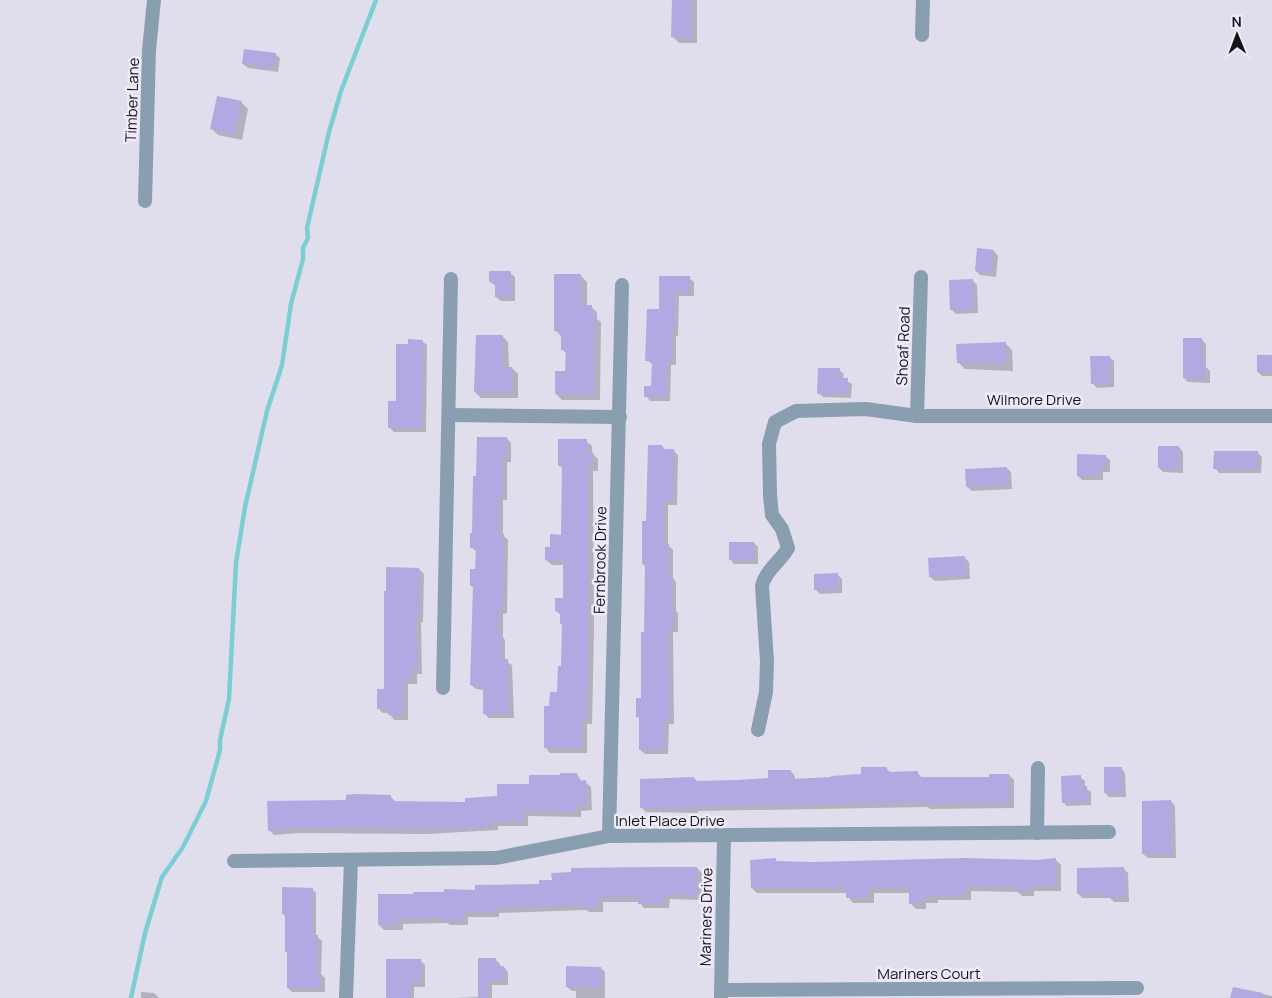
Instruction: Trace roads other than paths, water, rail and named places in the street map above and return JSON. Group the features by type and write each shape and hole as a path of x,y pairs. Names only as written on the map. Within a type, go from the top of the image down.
{"street":[{"name":"Timber Lane","path":"145,201 149,50 154,0"},
{"path":"922,0 922,35"},
{"name":"Shoaf Road","path":"917,416 921,277"},
{"path":"443,688 451,279"},
{"name":"Fernbrook Drive","path":"609,836 622,285"},
{"name":"Wilmore Drive","path":"758,730 766,692 767,661 762,586 764,578 782,559 788,548 782,529 772,515 769,444 775,422 796,411 866,409 917,416 1272,416"},
{"path":"449,416 620,417"},
{"path":"1037,833 1038,768"},
{"name":"Inlet Place Drive","path":"234,861 496,858 609,836 1109,832"},
{"name":"Mariners Drive","path":"721,994 724,836"},
{"path":"346,998 351,861"},
{"name":"Mariners Court","path":"721,994 1137,988"}],"waterway":[{"path":"131,998 145,933 162,877 183,847 206,801 220,750 220,740 229,699 236,563 245,507 267,411 282,365 291,304 303,259 303,248 308,238 307,228 329,132 341,91 376,0"}]}
